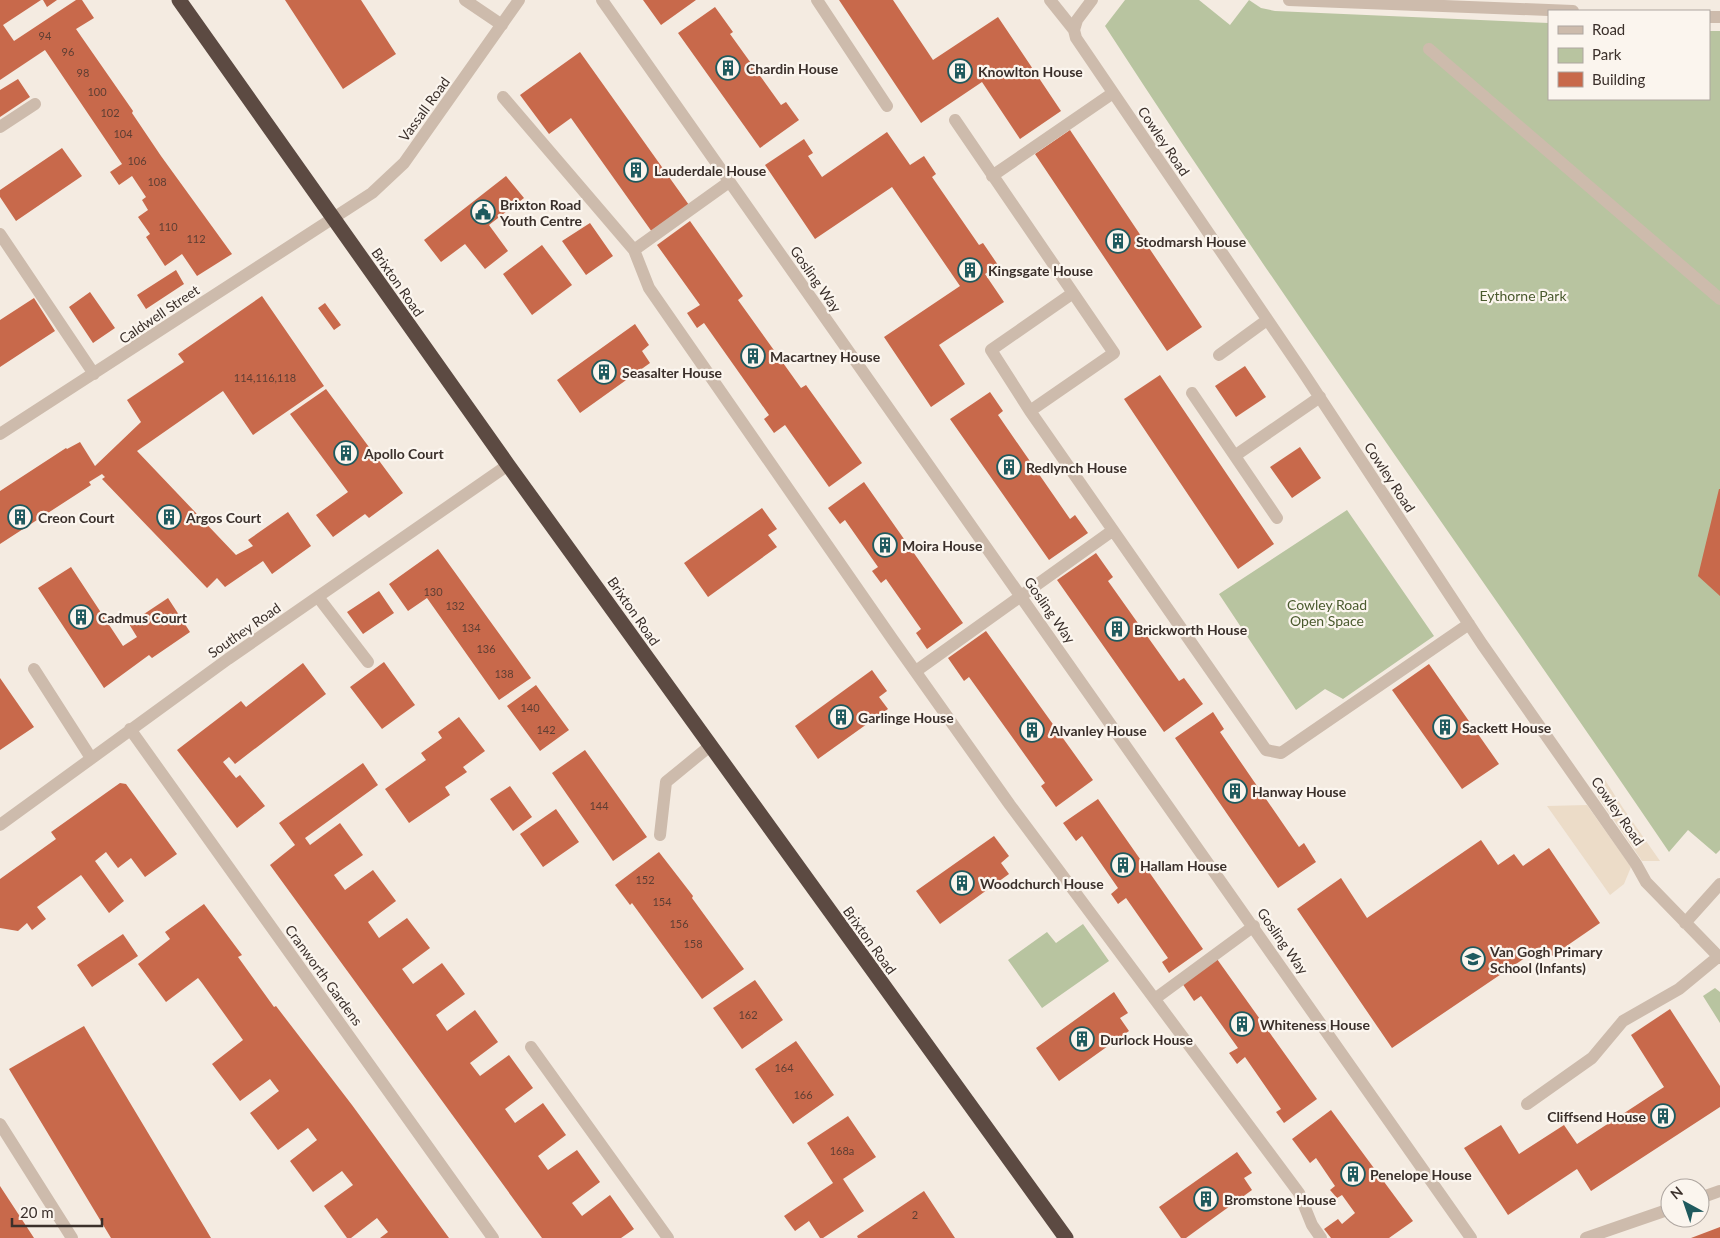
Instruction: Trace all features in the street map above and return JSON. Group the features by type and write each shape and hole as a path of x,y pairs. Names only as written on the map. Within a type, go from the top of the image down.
{"highway":[{"name":"Brixton Road","path":"178,0 508,465 1066,1238"}],"street":[{"path":"465,0 502,25"},
{"name":"Vassall Road","path":"334,218 372,193 404,163 519,0"},
{"name":"Gosling Way","path":"602,0 1472,1238"},
{"path":"817,0 886,106"},
{"name":"Cowley Road","path":"1050,0 1074,30 1076,38 1320,397 1469,624 1636,864 1646,882 1719,957"},
{"path":"1074,30 1077,20 1092,0"},
{"path":"1289,0 1556,5 1570,10"},
{"path":"1428,49 1720,299"},
{"path":"992,176 1113,92"},
{"path":"503,97 634,250 649,288 1010,805 1156,998 1299,1193 1312,1225 1321,1238"},
{"path":"0,127 35,104"},
{"path":"956,120 992,176 1114,353 1030,411"},
{"path":"634,250 729,182"},
{"name":"Caldwell Street","path":"0,434 334,218"},
{"path":"0,234 94,374"},
{"path":"1073,294 991,350 1112,531 1266,750 1281,753 1469,624"},
{"path":"1219,355 1267,320"},
{"path":"1192,393 1236,454 1277,518"},
{"path":"1236,454 1320,397"},
{"name":"Southey Road","path":"0,824 318,596 508,465"},
{"path":"916,671 1112,531"},
{"path":"318,596 368,662"},
{"path":"34,669 91,758"},
{"name":"Cranworth Gardens","path":"130,730 493,1238"},
{"path":"660,834 666,782 710,746"},
{"path":"1685,924 1720,884"},
{"path":"1156,998 1254,926"},
{"path":"1527,1104 1592,1058 1623,1021 1679,989 1719,957"},
{"path":"531,1048 668,1238"},
{"path":"0,1124 72,1238"},
{"path":"1586,1238 1660,1212"}],"green space":[{"name":"Eythorne Park","path":"1125,0 1199,0 1230,25 1249,0 1261,8 1275,11 1548,23 1548,100 1710,100 1710,31 1720,31 1720,850 1716,854 1688,830 1669,852 1243,234 1105,26"},
{"name":"Cowley Road Open Space","path":"1347,510 1434,636 1343,699 1325,689 1296,710 1219,594"},
{"path":"1083,924 1109,961 1042,1008 1008,960 1047,932 1056,943"},
{"path":"1715,988 1720,992 1720,1023 1703,996"}],"shaded area":[{"path":"1605,780 1660,861 1642,861 1598,797"},
{"path":"1587,805 1631,867 1624,884 1610,895 1547,806"}],"building":[{"path":"0,0 41,0 3,25 14,41 76,0 82,0 94,18 76,29 133,111 132,113 161,156 232,254 197,276 182,254 165,266 146,237 150,234 138,217 148,210 142,200 146,197 132,176 119,185 110,172 122,164 45,50 0,80"},
{"path":"43,0 57,0 47,7"},
{"path":"285,0 361,0 396,54 343,89"},
{"path":"643,0 696,0 661,25"},
{"name":"Knowlton House","path":"839,0 893,0 933,60 998,17 1061,111 1020,139 982,82 921,123"},
{"name":"Chardin House","path":"715,7 733,32 730,34 781,105 786,102 799,120 760,148 678,33"},
{"name":"Lauderdale House","path":"580,52 689,205 652,232 571,118 549,134 520,95"},
{"path":"18,79 30,97 0,117 0,90"},
{"name":"Stodmarsh House","path":"1070,130 1202,327 1167,351 1035,154"},
{"name":"Kingsgate House","path":"887,132 910,165 924,156 936,174 932,177 979,245 983,243 998,265 985,274 1004,302 939,345 965,384 931,407 884,337 960,286 892,187 815,239 765,165 804,139 813,153 808,156 822,177"},
{"path":"62,148 82,176 16,221 0,197 0,190"},
{"name":"Brixton Road Youth Centre","path":"506,176 524,198 489,225 508,251 485,269 465,244 441,262 424,240"},
{"name":"Macartney House","path":"690,221 743,296 738,300 801,388 806,385 862,463 829,487 785,425 774,433 764,419 769,415 704,323 697,328 687,313 700,305 657,245"},
{"path":"590,223 613,256 586,275 562,241"},
{"path":"542,245 572,285 532,315 503,274"},
{"path":"176,270 184,284 146,309 137,295"},
{"path":"90,292 115,328 93,343 69,307"},
{"path":"262,296 324,386 253,435 223,391 137,451 236,555 253,546 248,540 288,512 311,546 272,574 263,561 225,587 217,578 207,588 102,479 105,477 102,474 89,482 91,485 0,544 0,491 66,448 80,442 95,466 141,422 127,400 184,362 178,354"},
{"path":"34,298 55,331 0,367 0,320"},
{"path":"325,303 341,325 334,330 318,308"},
{"name":"Seasalter House","path":"635,324 649,345 642,351 650,363 580,413 557,380"},
{"path":"1245,366 1266,397 1236,417 1215,386"},
{"path":"1160,375 1274,544 1238,569 1124,399"},
{"name":"Apollo Court","path":"326,389 403,493 369,518 365,514 333,537 316,515 348,492 290,414"},
{"name":"Redlynch House","path":"990,392 1003,411 998,415 1070,519 1075,515 1088,533 1049,560 950,419"},
{"path":"1300,447 1321,478 1292,498 1270,467"},
{"name":"Moira House","path":"864,482 963,623 927,649 916,633 921,629 886,579 881,583 872,571 878,567 845,520 840,524 828,508"},
{"path":"1720,489 1720,596 1698,576"},
{"path":"762,508 777,529 768,535 777,547 708,597 684,563"},
{"path":"438,549 531,678 499,700 427,598 408,611 389,584"},
{"name":"Brickworth House","path":"1096,553 1113,577 1108,581 1179,681 1184,678 1203,704 1164,732 1057,580"},
{"name":"Cadmus Court","path":"71,567 123,646 137,637 129,624 168,598 190,632 152,658 149,655 104,688 38,588"},
{"path":"379,591 394,613 363,634 347,612"},
{"name":"Alvanley House","path":"986,631 1093,780 1056,807 1041,786 1045,783 969,677 964,681 948,658"},
{"path":"384,662 415,705 382,729 350,687"},
{"path":"303,663 326,694 235,764 229,757 223,762 236,778 240,775 265,806 237,828 177,750 241,701 246,707"},
{"name":"Sackett House","path":"1429,664 1499,764 1462,789 1392,690"},
{"name":"Garlinge House","path":"872,670 887,691 879,697 888,709 818,759 795,726"},
{"path":"0,678 34,727 0,750"},
{"path":"536,685 569,730 540,751 507,706"},
{"name":"Hanway House","path":"1213,712 1224,729 1220,732 1299,847 1304,843 1316,862 1278,888 1175,738"},
{"path":"459,717 485,751 463,767 467,772 445,787 450,795 409,823 385,789 426,760 421,753 442,738 438,732"},
{"path":"585,750 647,837 613,861 552,773"},
{"path":"363,763 378,785 305,838 310,845 340,823 363,855 334,875 345,890 373,870 396,901 368,922 379,938 407,918 430,948 402,969 413,984 442,963 465,994 436,1015 447,1031 475,1010 498,1042 470,1063 480,1076 509,1055 533,1088 505,1109 515,1123 543,1103 566,1135 538,1156 548,1170 577,1150 600,1182 572,1203 582,1216 610,1195 634,1229 621,1238 542,1238 270,865 295,845 279,823"},
{"path":"120,783 126,784 177,854 145,877 131,858 118,868 106,852 95,861 124,901 109,913 81,875 37,907 46,919 32,930 27,923 18,931 0,928 0,879 56,839 51,832"},
{"path":"510,786 532,817 513,831 490,799"},
{"name":"Hallam House","path":"1098,799 1203,949 1169,973 1162,962 1168,958 1126,898 1118,904 1111,894 1118,888 1082,836 1076,841 1063,823"},
{"path":"556,809 579,842 543,867 520,834"},
{"name":"Woodchurch House","path":"994,836 1009,856 1001,863 1009,874 940,924 916,891"},
{"path":"1481,840 1498,865 1514,854 1523,866 1549,848 1600,923 1552,956 1544,945 1392,1048 1297,909 1341,878 1367,918"},
{"path":"659,852 693,896 692,898 744,969 702,999 632,903 630,905 615,885"},
{"path":"204,904 242,955 238,957 274,1007 276,1006 352,1105 449,1238 380,1238 388,1232 377,1218 351,1238 347,1238 324,1206 353,1185 342,1171 313,1192 290,1161 317,1140 308,1128 278,1150 250,1113 279,1091 270,1079 240,1101 212,1064 243,1040 202,983 198,978 166,1002 138,964 170,939 165,932"},
{"path":"123,934 138,956 92,987 77,965"},
{"name":"Whiteness House","path":"1217,959 1317,1099 1284,1123 1276,1112 1281,1109 1245,1057 1237,1064 1229,1053 1238,1048 1201,996 1194,1001 1182,983"},
{"path":"755,980 783,1020 742,1049 713,1008"},
{"name":"Durlock House","path":"1114,992 1128,1013 1120,1018 1129,1031 1059,1081 1036,1048"},
{"name":"Cliffsend House","path":"1670,1009 1720,1086 1720,1107 1591,1191 1577,1169 1508,1215 1464,1148 1501,1125 1519,1154 1564,1125 1577,1144 1664,1087 1631,1035"},
{"path":"84,1026 211,1238 111,1238 9,1069"},
{"path":"796,1041 834,1095 793,1124 755,1069"},
{"name":"Penelope House","path":"1331,1110 1413,1221 1389,1238 1331,1238 1324,1229 1338,1219 1342,1224 1355,1213 1342,1195 1337,1198 1330,1190 1335,1186 1316,1158 1310,1163 1292,1139"},
{"path":"848,1116 876,1157 843,1179 864,1211 823,1238 820,1238 809,1221 795,1231 784,1216 833,1183 807,1143"},
{"name":"Bromstone House","path":"1237,1152 1252,1173 1244,1178 1252,1190 1186,1238 1181,1238 1159,1207"},
{"path":"0,1186 34,1238 0,1238"},
{"path":"924,1191 955,1238 858,1238 857,1236"},
{"path":"1720,1227 1720,1238 1691,1238"}],"place":[{"name":"Chardin House","path":"728,68"},
{"name":"Knowlton House","path":"960,71"},
{"name":"Lauderdale House","path":"636,170"},
{"name":"Brixton Road Youth Centre","path":"483,212"},
{"name":"Stodmarsh House","path":"1118,241"},
{"name":"Kingsgate House","path":"970,270"},
{"name":"Macartney House","path":"753,356"},
{"name":"Seasalter House","path":"604,372"},
{"name":"Apollo Court","path":"346,453"},
{"name":"Redlynch House","path":"1009,467"},
{"name":"Creon Court","path":"20,517"},
{"name":"Argos Court","path":"169,517"},
{"name":"Moira House","path":"885,545"},
{"name":"Cadmus Court","path":"81,617"},
{"name":"Brickworth House","path":"1117,629"},
{"name":"Garlinge House","path":"841,717"},
{"name":"Sackett House","path":"1445,727"},
{"name":"Alvanley House","path":"1032,730"},
{"name":"Hanway House","path":"1235,791"},
{"name":"Hallam House","path":"1123,865"},
{"name":"Woodchurch House","path":"962,883"},
{"name":"Van Gogh Primary School (Infants)","path":"1473,959"},
{"name":"Whiteness House","path":"1242,1024"},
{"name":"Durlock House","path":"1082,1039"},
{"name":"Cliffsend House","path":"1663,1116"},
{"name":"Penelope House","path":"1353,1174"},
{"name":"Bromstone House","path":"1206,1199"}]}
